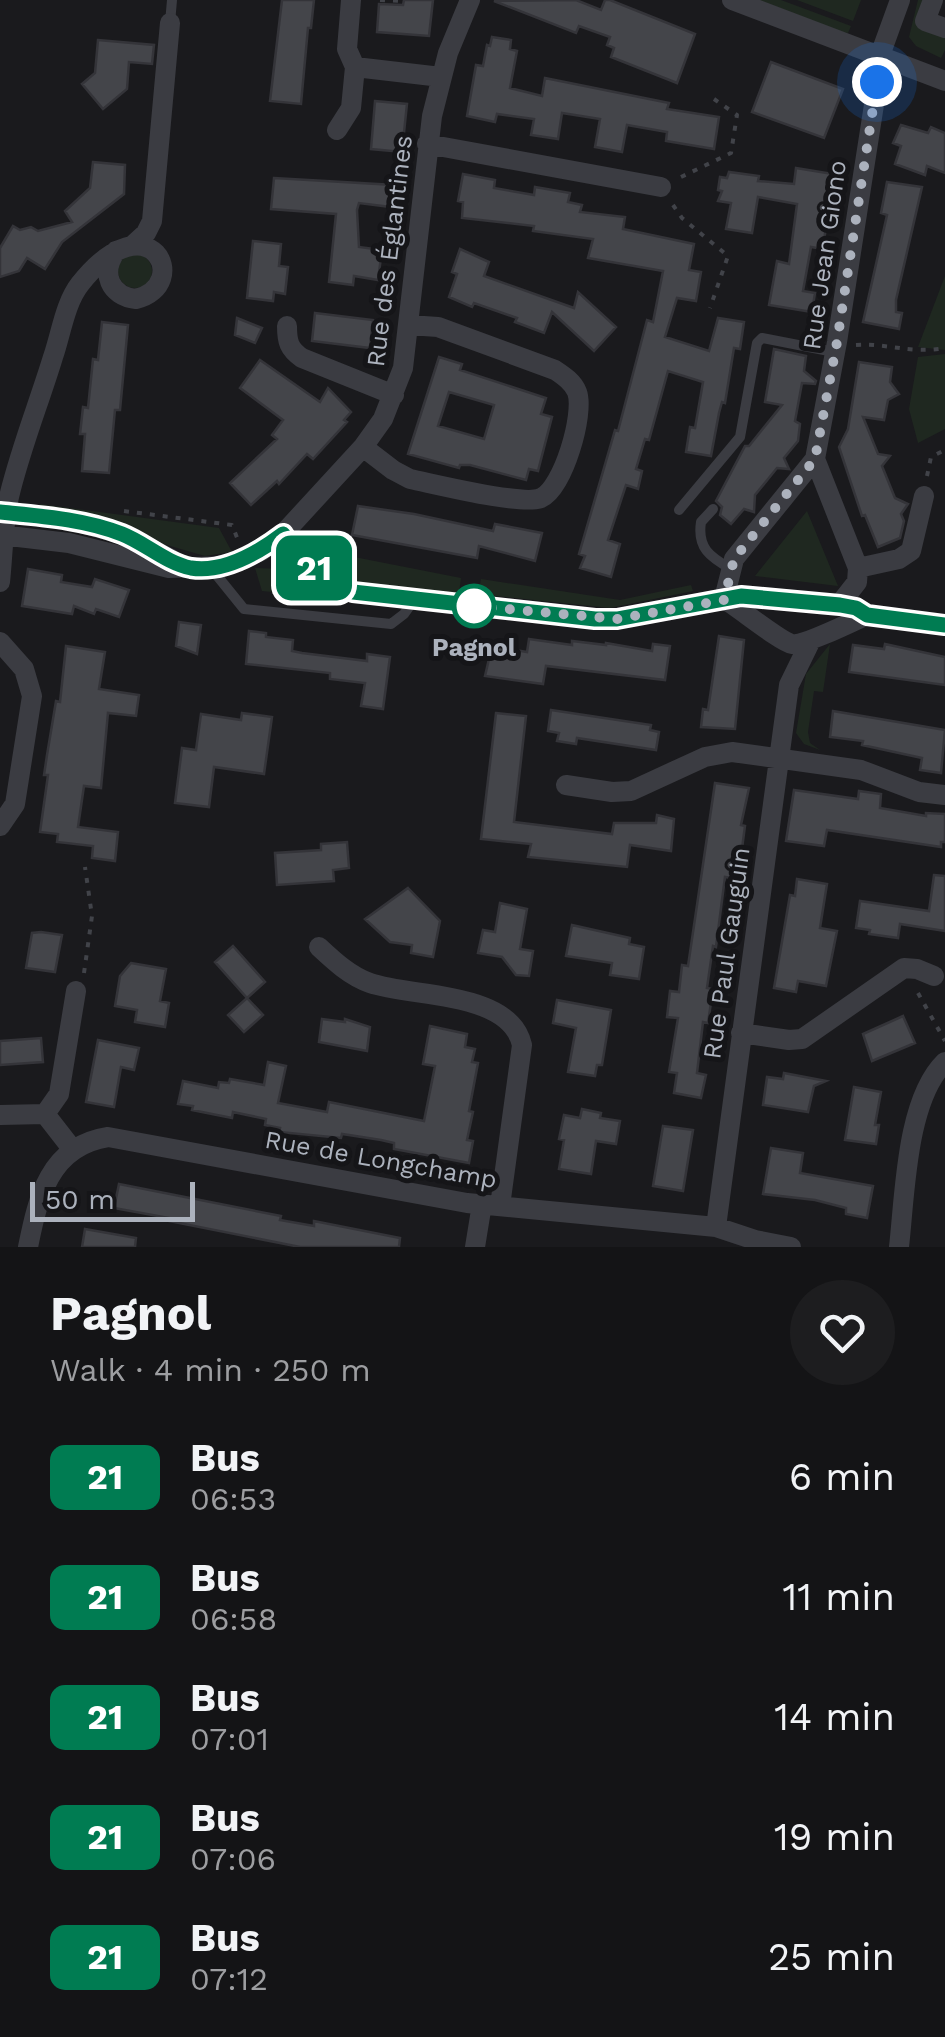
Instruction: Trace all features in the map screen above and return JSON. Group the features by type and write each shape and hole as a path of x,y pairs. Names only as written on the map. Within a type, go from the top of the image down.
{"street":[{"path":"337,130 351,108 355,67 347,49 351,0"},
{"name":"Rue des Églantines","path":"200,567 246,558 283,534 363,446 394,395 409,325 427,144 456,27 470,0"},
{"path":"732,0 945,82"},
{"name":"Rue Jean Giono","path":"815,459 881,58 900,0"},
{"path":"933,0 925,21 945,28"},
{"path":"0,582 4,512 74,292 93,270 149,230 152,221 170,23"},
{"path":"355,67 442,77"},
{"path":"427,144 661,188"},
{"path":"363,446 410,479 526,500 547,495 561,477 579,410 576,389 567,378 438,327 409,325"},
{"path":"288,326 287,340 292,351 302,358 394,395"},
{"path":"724,600 734,559 815,459 858,568 857,582 830,604 814,637"},
{"path":"858,568 899,559 911,551 924,496"},
{"path":"4,512 72,520 122,534 200,567"},
{"path":"283,534 292,548 337,586 353,592 606,619 741,596 830,604 856,608 867,615 945,625"},
{"path":"2,535 69,544 169,568 200,567"},
{"name":"Rue Paul Gauguin","path":"776,598 769,622 778,638 789,685"},
{"path":"724,600 794,645 867,615"},
{"name":"Rue Paul Gauguin","path":"716,1228 789,685 814,637"},
{"path":"0,642 24,668 32,696 15,804 0,826"},
{"path":"566,784 612,792 631,791 718,754 861,770 918,792 945,795"},
{"path":"318,947 366,982 491,1008 512,1023 522,1045 491,1205 474,1247"},
{"path":"741,1034 802,1039 904,968 918,968 934,976"},
{"path":"46,1114 59,1094 76,991"},
{"path":"900,1247 920,1109 929,1082 945,1062"},
{"path":"0,1114 46,1114"},
{"path":"28,1247 38,1197 54,1170 73,1150 46,1114"},
{"name":"Rue de Longchamp","path":"73,1150 96,1139 119,1137 491,1205 716,1228 791,1247"}],"lane":[{"path":"170,23 172,0"},
{"path":"679,510 740,437 757,344 762,338 836,347"},
{"path":"712,509 701,522 702,544 709,556 732,569"},
{"path":"200,567 244,609 391,624 414,600"}],"path":[{"path":"380,0 404,1"},
{"path":"710,308 728,256 682,218 661,188 731,153 738,115 714,99"},
{"path":"836,347 868,344 917,353 945,348"},
{"path":"924,496 931,457 945,450"},
{"path":"76,991 84,978 92,916 85,867"},
{"path":"904,968 945,1041"}],"shaded area":[{"path":"759,0 781,0 851,26 848,33 842,32"},
{"path":"797,0 861,0 853,21"},
{"path":"918,0 933,0 925,21 945,28 941,58 916,46 909,37"},
{"path":"135,254 147,259 152,271 147,283 135,288 123,283 118,271 123,259"},
{"path":"945,276 945,350 918,347"},
{"path":"945,354 945,429 918,443 909,409 918,357"},
{"path":"40,504 219,528 232,552 205,556 42,509"},
{"path":"807,511 838,586 755,576"},
{"path":"344,555 461,578 459,593 363,583 334,572"},
{"path":"255,568 283,569 312,582 301,595 262,591"},
{"path":"481,579 620,600 691,585 693,591 610,608 478,594"},
{"path":"830,644 823,692 814,691 808,732 810,743 820,750 804,744 796,733 806,674"}],"building":[{"path":"282,0 314,0 301,104 270,101"},
{"path":"404,0 433,0 429,36 377,32 379,4 403,5"},
{"path":"576,0 601,10 605,0 610,0 695,34 677,83 611,57 614,48 607,45 610,37 579,26 576,33 494,1"},
{"path":"492,37 511,40 510,49 517,51 510,88 542,96 545,78 669,103 667,109 719,117 714,149 666,141 667,132 627,125 622,152 595,147 600,119 562,113 558,139 531,135 534,119 497,114 495,122 467,116 476,65 483,66"},
{"path":"98,40 154,45 152,64 129,62 127,89 103,109 82,84 95,73"},
{"path":"771,62 843,89 824,138 752,112"},
{"path":"375,101 407,104 402,152 371,149"},
{"path":"901,125 928,133 931,127 945,133 945,173 927,166 925,175 895,164 901,146 893,143"},
{"path":"93,162 125,165 124,194 62,242 45,269 27,258 19,271 0,277 0,248 13,226 38,231 72,222 65,211 90,188"},
{"path":"796,168 833,174 823,249 811,247 803,291 815,293 812,312 769,305 777,261 789,264 797,204 758,197 752,233 726,229 731,203 718,201 722,191 718,190 720,177 727,178 729,172 759,176 758,181 794,184"},
{"path":"463,174 495,180 494,188 534,195 535,187 570,193 568,202 582,205 580,212 625,217 623,229 694,244 689,270 701,272 696,301 677,298 665,337 709,351 718,318 744,322 740,349 734,348 711,456 686,452 690,427 695,428 703,382 668,371 649,440 645,439 636,469 642,471 638,489 626,485 608,540 620,544 611,577 580,568 585,556 579,554 615,430 618,431 647,320 653,322 663,271 588,258 593,239 533,231 534,226 462,218 463,202 458,201"},
{"path":"274,178 394,185 391,207 359,203 357,210 359,247 382,250 378,280 354,276 353,285 329,282 336,214 271,209"},
{"path":"887,182 922,187 896,300 896,312 902,313 899,329 863,322 887,215 881,213"},
{"path":"253,241 281,244 279,266 288,267 285,294 274,292 273,301 247,298"},
{"path":"460,249 489,262 484,276 574,308 578,292 616,327 594,351 552,312 544,333 515,322 517,318 449,297"},
{"path":"315,313 373,320 370,348 312,341"},
{"path":"237,318 262,328 255,343 235,335"},
{"path":"102,322 128,325 109,473 82,471 85,434 80,434 83,407 88,408 93,359 98,360"},
{"path":"774,349 806,356 804,371 816,381 802,383 795,421 800,424 798,441 784,458 789,469 777,468 755,495 754,512 744,509 731,524 720,515 722,507 716,501 745,446 782,405 765,402"},
{"path":"439,357 462,364 460,370 546,398 541,414 552,417 538,471 529,469 526,480 408,454","holes":["449,392 494,405 484,439 438,426"]},
{"path":"260,360 320,402 328,388 351,412 344,420 347,422 313,459 307,454 279,484 277,481 251,505 230,483 277,439 272,435 283,420 240,388"},
{"path":"859,362 892,367 890,382 899,394 888,400 884,420 863,417 878,454 890,456 882,466 895,498 908,504 901,514 904,521 900,538 878,547 865,515 862,516 839,447 848,429"},
{"path":"358,506 493,531 495,524 542,533 535,561 479,546 477,558 352,535"},
{"path":"28,569 62,575 61,582 92,587 95,579 129,590 119,617 96,609 94,614 74,606 72,614 22,606"},
{"path":"179,622 201,625 197,654 176,646"},
{"path":"249,631 293,640 292,651 302,653 367,661 367,654 390,657 383,709 361,706 365,683 330,679 330,673 246,664"},
{"path":"719,636 744,640 735,729 701,727 703,709 708,710"},
{"path":"529,639 572,645 572,641 606,643 652,651 653,644 670,646 665,680 546,666 543,684 485,676 492,646 527,652"},
{"path":"885,644 945,657 945,685 849,672 853,645 884,649"},
{"path":"66,646 105,652 99,689 139,695 136,716 108,713 101,788 84,786 78,827 118,832 115,861 92,858 93,846 57,842 58,834 40,832 48,775 44,775 56,701 60,702"},
{"path":"551,710 651,725 650,730 659,732 656,750 577,738 576,744 557,741 559,733 548,731"},
{"path":"833,711 945,730 941,773 920,770 922,758 862,745 863,741 830,737"},
{"path":"242,713 272,717 264,774 214,767 209,807 175,803 182,748 196,750 201,714 241,720"},
{"path":"496,713 526,716 514,822 612,834 614,823 656,823 657,815 674,819 671,851 630,845 627,867 528,857 531,844 481,839"},
{"path":"715,783 749,788 741,825 745,826 738,879 725,877 716,947 713,946 707,988 713,989 708,1023 703,1022 697,1073 706,1075 701,1098 674,1093 677,1073 669,1072 678,1018 667,1017 670,991 679,992 682,965 688,966"},
{"path":"794,790 858,799 859,791 881,794 880,808 926,816 945,814 945,842 941,842 941,847 827,830 824,846 786,841"},
{"path":"347,842 349,868 333,870 334,881 277,885 275,853 321,850 321,844"},
{"path":"934,875 945,876 945,931 900,924 898,938 856,928 860,901 929,911"},
{"path":"797,879 827,884 820,928 837,931 826,986 798,981 796,992 774,988 790,895 795,896"},
{"path":"408,888 440,921 433,957 411,953 412,945 390,942 365,919"},
{"path":"500,903 527,909 520,949 533,951 529,976 516,975 502,957 478,953 483,930 495,932"},
{"path":"572,925 630,938 629,944 644,947 639,979 610,975 612,963 566,956"},
{"path":"32,933 62,935 55,972 26,968"},
{"path":"233,946 265,982 247,998 215,962"},
{"path":"131,963 166,969 160,1001 169,1003 165,1027 135,1022 137,1010 115,1006 120,976"},
{"path":"247,998 263,1015 244,1032 228,1015"},
{"path":"557,1000 611,1010 602,1065 597,1065 595,1076 568,1072 576,1028 553,1023"},
{"path":"903,1016 915,1043 872,1061 863,1034"},
{"path":"322,1019 345,1019 370,1027 367,1051 319,1042"},
{"path":"430,1026 467,1034 465,1047 475,1049 472,1062 478,1063 469,1111 473,1112 467,1140 473,1141 469,1163 394,1149 394,1143 381,1140 279,1132 280,1128 265,1125 266,1119 233,1112 232,1118 178,1104 183,1081 218,1088 219,1082 229,1083 230,1079 264,1085 268,1062 286,1066 278,1103 327,1112 329,1102 424,1121 435,1066 423,1064"},
{"path":"41,1038 43,1062 0,1065 0,1041"},
{"path":"98,1040 139,1048 134,1070 121,1067 114,1107 86,1102"},
{"path":"784,1073 826,1081 814,1086 808,1112 763,1105 767,1077 783,1079"},
{"path":"854,1087 881,1092 876,1144 845,1140"},
{"path":"582,1109 601,1113 600,1118 620,1121 616,1144 596,1141 591,1174 559,1169 564,1115 580,1118"},
{"path":"663,1126 693,1130 683,1191 653,1186"},
{"path":"771,1148 803,1153 800,1173 873,1186 867,1218 846,1214 846,1208 815,1200 763,1194"},
{"path":"119,1184 281,1216 280,1220 314,1226 314,1221 400,1238 399,1247 300,1247 169,1221 114,1208"},
{"path":"85,1229 136,1238 135,1247 82,1247"}],"bus line":[{"name":"21","path":"0,512 72,520 122,534 191,568 223,566 246,558 283,534 292,548 337,586 380,596 595,619 617,619 741,596 840,605 867,615 945,625"}],"place":[{"name":"Pagnol","path":"474,606"}],"route":[{"path":"474,606 617,619 724,600 734,559 815,459 877,82"}]}
